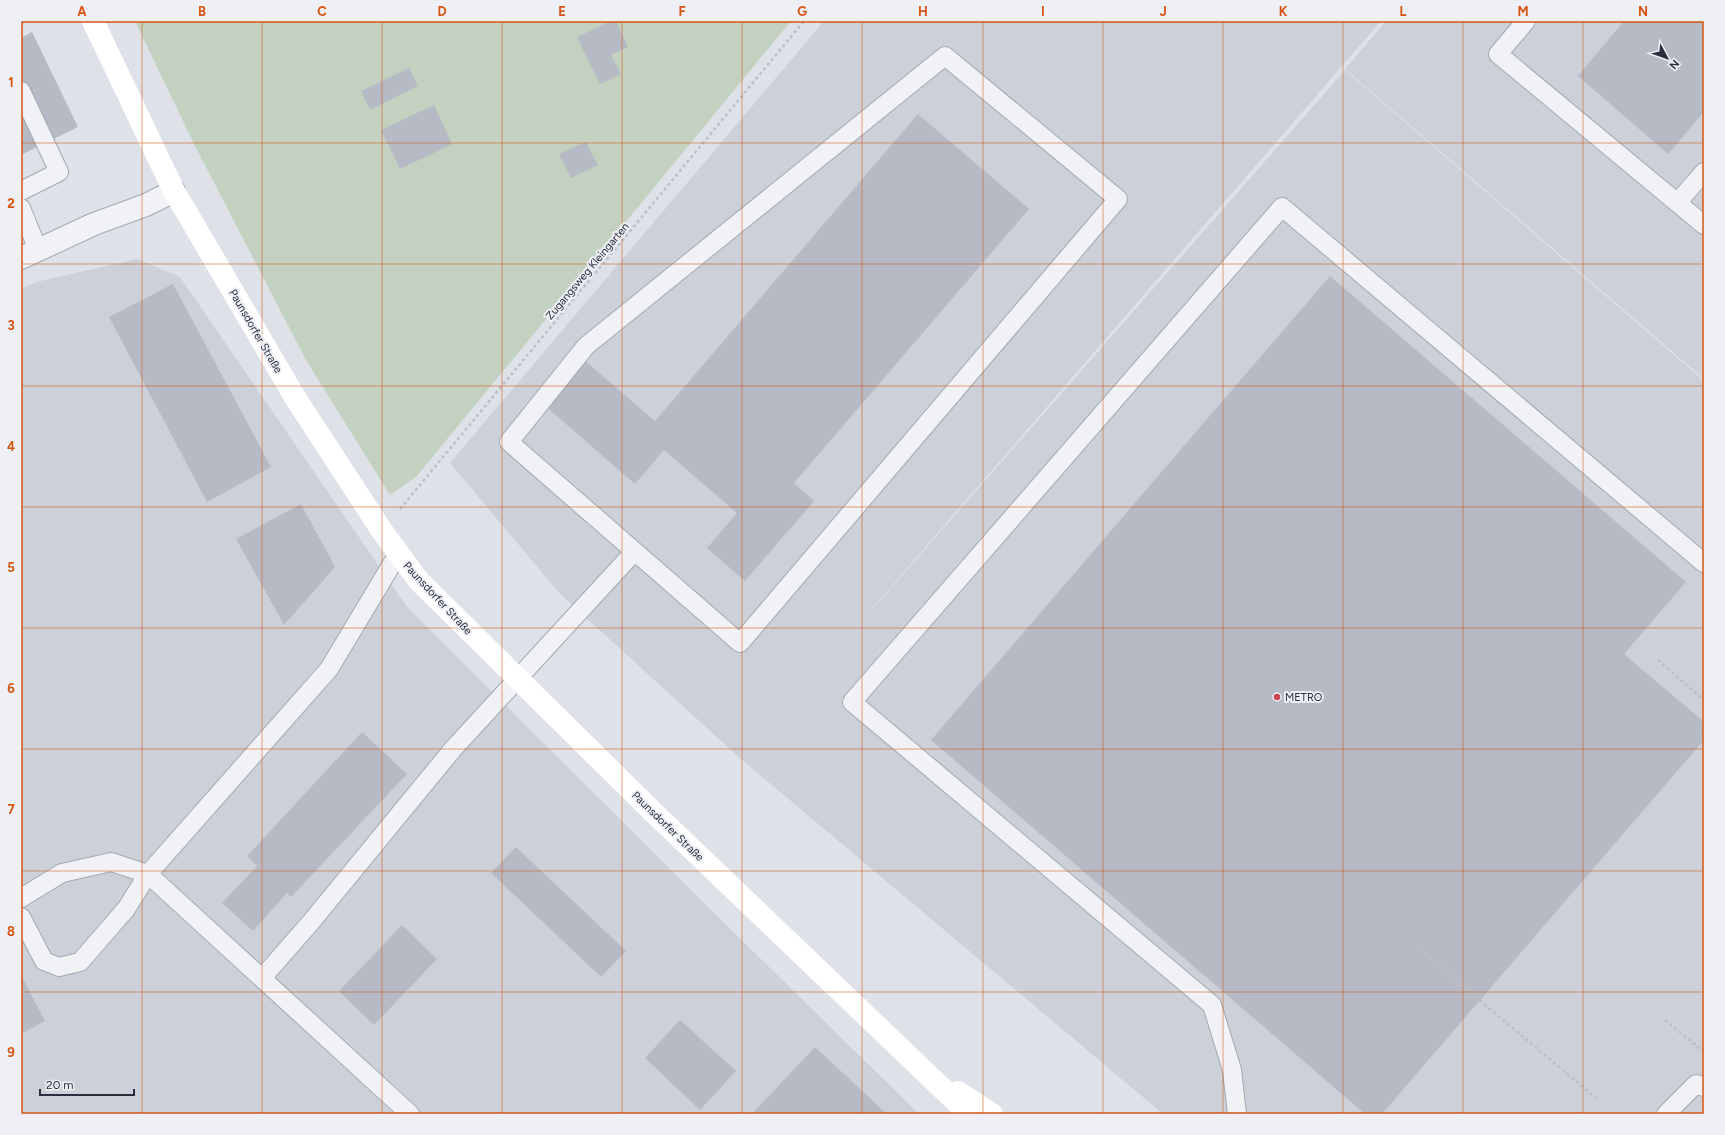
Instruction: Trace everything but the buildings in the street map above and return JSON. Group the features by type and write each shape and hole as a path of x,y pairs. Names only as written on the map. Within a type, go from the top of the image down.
{"main road":[{"name":"Paunsdorfer Straße","path":"93,21 174,191 296,399 382,531 419,581 653,812 969,1114"},
{"name":"Paunsdorfer Straße","path":"922,1068 992,1114"}],"street":[{"path":"30,254 94,224 146,205 174,191"}],"lane":[{"path":"1526,21 1498,54 1704,225"},
{"path":"945,56 1118,198 740,643 634,552 509,442 586,346 945,56"},
{"path":"21,92 59,172 21,191"},
{"path":"1677,203 1704,172"},
{"path":"1237,1114 1232,1070 1212,1005 852,702 1282,207 1704,562"},
{"path":"21,208 30,254"},
{"path":"262,978 316,916 453,749 634,552"},
{"path":"21,917 44,961 59,967 80,962 126,909 148,874 330,669 398,554"},
{"path":"21,898 62,873 111,862 148,874 410,1114"},
{"path":"1666,1114 1696,1084 1704,1087"}],"path":[{"name":"Zugangsweg Kleingarten","path":"382,531 804,21"},
{"path":"1658,660 1704,700"},
{"path":"1420,950 1596,1098"},
{"path":"1665,1020 1704,1052"}],"shaded area":[{"path":"824,21 1381,21 812,678 1345,70 1704,381 1704,1114 1163,1114 741,759 561,595 450,463"},
{"path":"1386,21 1704,21 1704,379 1345,69"},
{"path":"137,259 180,277 407,607 710,909 919,1114 21,1114 21,289 36,282"}],"green space":[{"path":"135,21 791,21 416,477 390,495 306,360 194,144"}],"place":[{"name":"METRO","path":"1277,697"}]}
